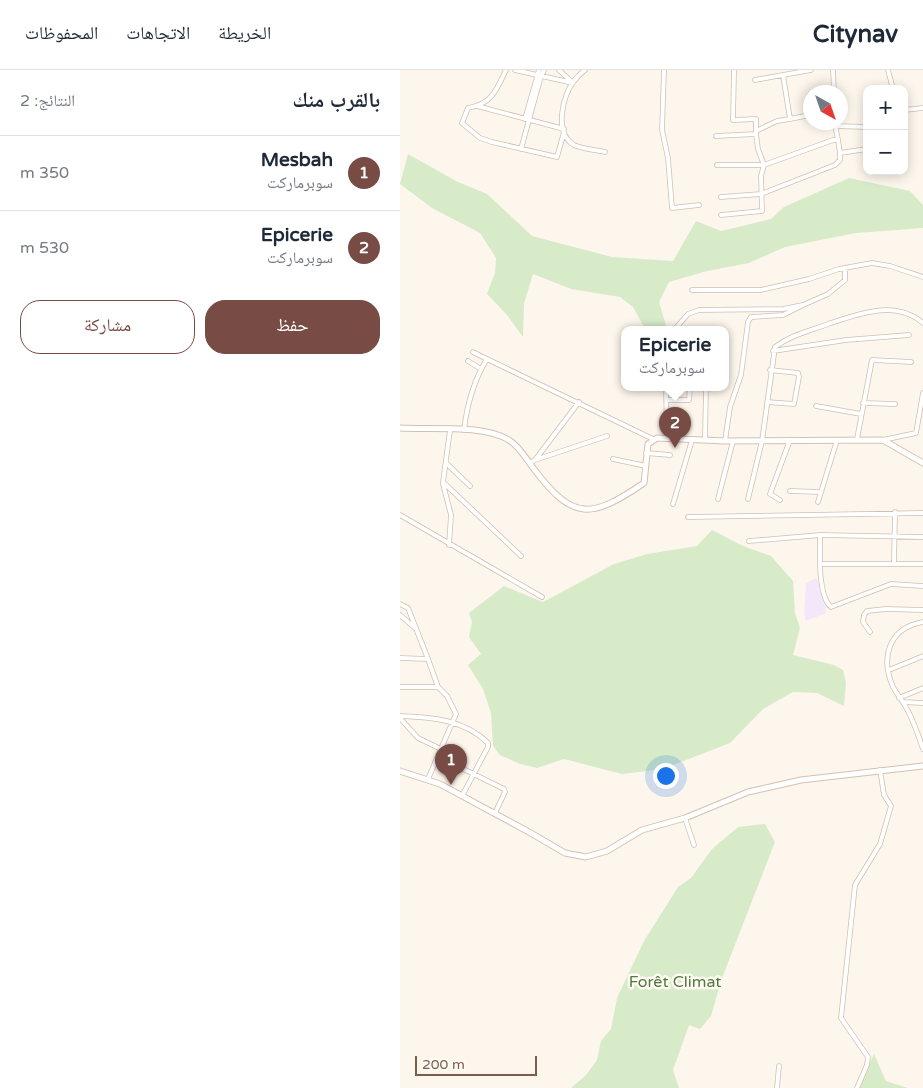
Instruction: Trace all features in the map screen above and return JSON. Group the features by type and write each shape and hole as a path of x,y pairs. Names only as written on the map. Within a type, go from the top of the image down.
{"street":[{"path":"506,70 490,100 468,108 462,123 480,138 557,157 564,130"},
{"path":"515,70 573,83"},
{"path":"521,149 530,120 539,70"},
{"path":"524,118 538,75 544,70"},
{"path":"559,70 573,83"},
{"path":"585,70 573,83 564,105 562,124 575,145 605,152"},
{"path":"664,70 662,130 668,158 672,208 699,205"},
{"path":"721,214 762,211 761,176 764,165 758,149 756,119 733,120 734,70"},
{"path":"755,80 811,70"},
{"path":"833,70 834,85"},
{"path":"888,70 892,85"},
{"path":"783,75 790,119"},
{"path":"477,106 564,130"},
{"path":"908,110 923,108"},
{"path":"716,136 756,132 778,121 803,116"},
{"path":"848,125 863,126"},
{"path":"721,196 762,194 835,165 840,160 836,130"},
{"path":"717,166 764,165 838,140"},
{"path":"840,153 863,150"},
{"path":"692,290 761,290 809,279 845,268 875,264 923,277"},
{"path":"725,441 730,407 741,375 748,322 752,317 783,315 840,286 845,280 845,268"},
{"path":"678,326 688,314 699,310 783,309 803,305"},
{"path":"748,499 762,441 773,351 780,343 803,332 868,311 899,311 910,314 923,323"},
{"path":"773,351 846,340 909,335"},
{"path":"474,352 653,439 725,441 882,440 916,433 923,393"},
{"path":"464,430 468,402 487,359"},
{"path":"857,439 872,360 910,362"},
{"path":"468,361 481,369"},
{"path":"767,402 794,404 799,377 798,374 770,370"},
{"path":"666,391 668,438"},
{"path":"667,400 689,400 690,391"},
{"path":"705,440 706,391"},
{"path":"532,462 579,402"},
{"path":"863,403 894,404"},
{"path":"816,406 861,414"},
{"path":"400,428 485,431 509,440 532,462 562,502 580,509 606,505 639,486 646,478 646,453 648,444 653,439"},
{"path":"450,430 443,482 451,516 450,545"},
{"path":"532,462 606,436"},
{"path":"673,504 692,440"},
{"path":"780,500 770,494 790,440"},
{"path":"818,502 837,440"},
{"path":"882,440 923,463"},
{"path":"718,499 733,441"},
{"path":"646,453 670,455"},
{"path":"613,459 646,466"},
{"path":"446,463 470,486"},
{"path":"443,482 521,556"},
{"path":"790,491 820,492"},
{"path":"894,564 895,512"},
{"path":"688,517 923,513"},
{"path":"400,515 542,597"},
{"path":"820,535 820,564 828,605 832,607 891,584 923,586"},
{"path":"748,541 820,535 923,537"},
{"path":"820,564 923,564"},
{"path":"400,604 408,608 438,687 447,696 456,714 441,749 440,757 428,779"},
{"path":"870,632 863,622 867,611 886,608 923,610"},
{"path":"400,615 415,628"},
{"path":"923,622 910,624 891,641 888,652 889,670 893,685 921,735 923,749"},
{"path":"889,670 923,656"},
{"path":"400,658 428,659"},
{"path":"400,687 438,687"},
{"path":"901,700 923,688"},
{"path":"901,700 923,703"},
{"path":"400,717 436,718 477,733 488,744 462,796"},
{"path":"400,717 418,738 441,749"},
{"path":"440,757 504,789 505,792 495,813"},
{"path":"400,771 428,779 575,857 596,855 616,846 642,830 685,818 748,792 771,786 880,770 923,766"},
{"path":"857,1088 868,1060 841,1018 855,885 880,844 891,806 884,795 880,770"},
{"path":"685,818 694,845"},
{"path":"777,1088 778,1066"}],"shaded area":[{"path":"816,578 825,598 826,613 806,621 804,613 806,583"}],"green space":[{"path":"408,154 456,181 487,194 532,236 612,257 673,261 696,221 721,231 771,219 784,207 849,178 910,191 923,205 923,228 856,233 785,247 749,263 707,271 669,282 659,302 666,326 643,326 633,307 620,297 571,289 533,274 524,304 523,337 507,315 487,294 495,273 496,258 480,233 432,208 400,184"},
{"path":"712,530 743,546 771,556 793,581 795,613 800,628 793,655 834,665 843,670 846,682 844,706 817,693 793,692 763,709 730,743 663,769 622,774 564,759 537,768 520,764 500,755 493,746 491,713 483,689 468,665 481,654 469,637 472,622 469,613 504,586 543,602 614,564 647,554 697,546"},
{"name":"Forêt Climat","path":"765,824 775,842 722,978 711,1016 700,1029 689,1025 673,1070 679,1088 571,1088 586,1075 597,1060 601,1041 611,1029 617,998 644,941 678,887 691,878 712,849 738,827"},
{"path":"874,1054 886,1081 908,1088 858,1088"}],"place":[{"name":"Epicerie","path":"675,448"},
{"name":"Mesbah","path":"451,785"}]}
